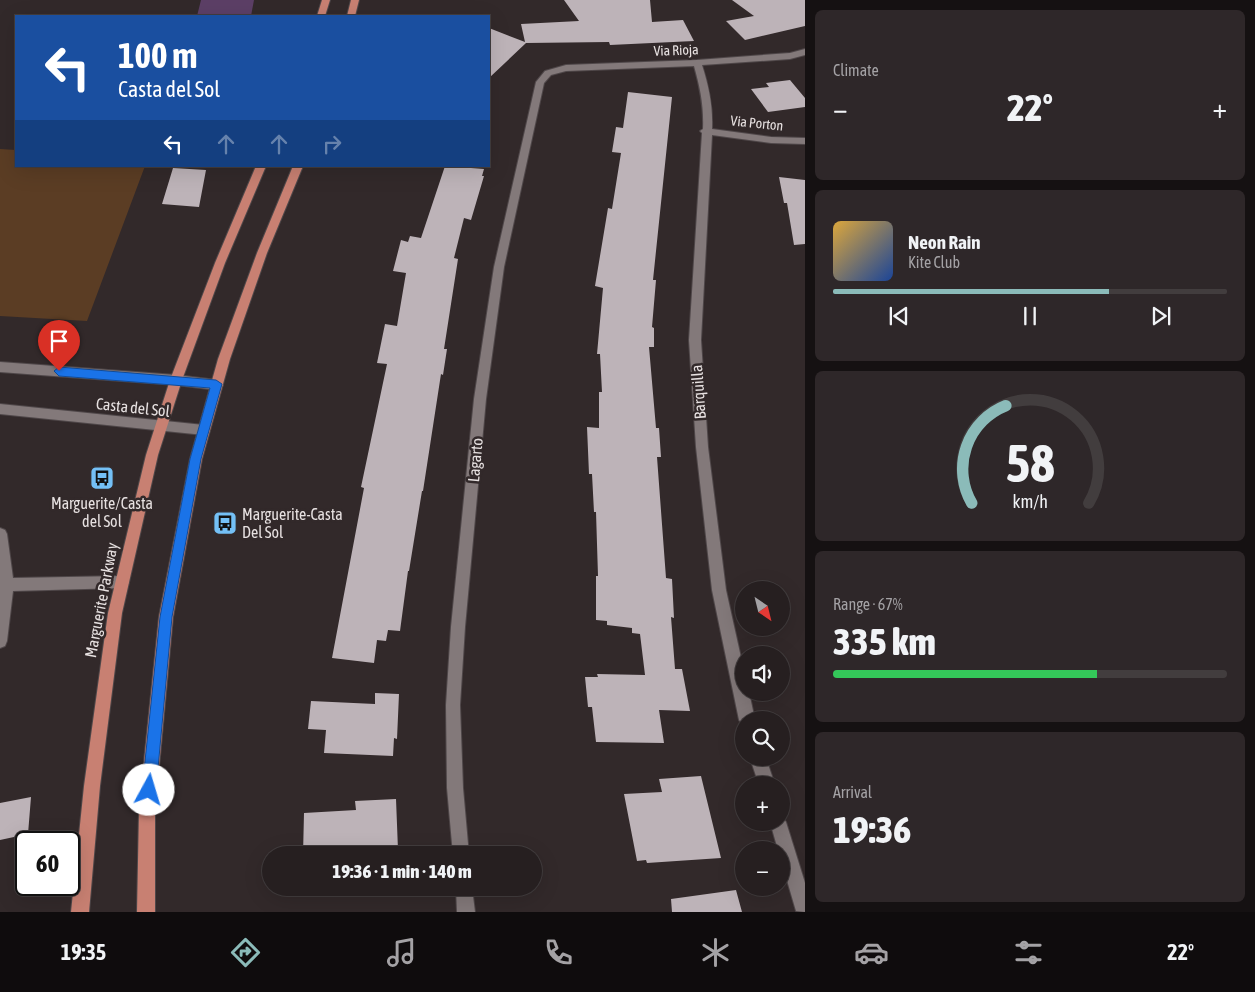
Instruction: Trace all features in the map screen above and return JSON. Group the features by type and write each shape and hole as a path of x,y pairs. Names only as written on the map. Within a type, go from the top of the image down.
{"main road":[{"path":"321,15 326,0"},
{"path":"351,15 355,0"},
{"name":"Marguerite Parkway","path":"80,912 92,786 115,613 122,582 160,426 220,263 261,167"},
{"path":"146,912 147,810 166,617 196,459 224,359 262,253 298,167"}],"street":[{"name":"Via Rioja","path":"548,72 566,68 697,63 790,56 805,52"},
{"name":"Barquilla","path":"697,63 706,88 708,115 705,131 695,340 702,448 720,590 745,711"},
{"name":"Lagarto","path":"460,846 455,788 453,704 458,627 486,351 499,267 540,82 548,72"},
{"name":"Via Porton","path":"705,131 771,140 805,141"},
{"name":"Casta del Sol","path":"0,367 216,384"},
{"name":"Casta del Sol","path":"0,409 204,430"},
{"path":"0,534 7,585 0,641"},
{"path":"7,585 122,582"},
{"path":"781,831 805,911"},
{"path":"465,896 466,912"}],"shaded area":[{"path":"201,0 254,0 251,15 197,15"},
{"path":"0,149 15,150 15,167 145,167 87,321 0,316"}],"building":[{"path":"564,0 650,0 652,22 683,20 694,41 610,45 609,42 526,43 490,77 490,28 525,42 521,24 579,21"},
{"path":"732,0 805,0 805,26 745,40 726,21 754,16"},
{"path":"790,80 805,98 805,107 768,112 751,89 769,87 766,83"},
{"path":"628,92 672,97 653,280 656,280 652,327 654,328 654,347 649,347 656,428 659,428 661,457 657,457 666,578 672,579 674,618 671,617 675,669 682,669 690,711 659,710 664,743 596,742 592,707 588,707 585,677 598,677 597,674 645,675 640,634 632,633 632,628 607,625 607,621 596,620 596,576 598,576 596,512 594,512 592,474 589,474 587,427 599,428 599,392 602,392 600,354 597,354 603,288 595,286 608,208 612,209 621,153 612,152 616,127 623,128"},
{"path":"445,167 484,169 482,176 484,176 471,220 464,218 454,258 458,259 444,349 447,349 443,375 441,374 423,491 408,571 400,631 388,630 386,641 377,640 374,663 332,658 364,488 361,487 387,364 377,363 385,324 397,326 406,273 393,271 401,240 408,242 410,236 421,238"},
{"path":"173,168 206,170 199,207 162,204"},
{"path":"779,177 805,180 805,244 794,245 787,203 784,203"},
{"path":"375,693 399,694 397,739 394,738 393,756 324,753 326,730 308,729 311,701 375,704"},
{"path":"701,776 721,858 647,863 646,860 637,861 624,794 662,792 659,779"},
{"path":"31,797 28,831 15,831 15,837 0,840 0,803"},
{"path":"396,799 398,846 303,846 304,813 356,810 355,801"},
{"path":"735,890 735,896 738,896 742,912 672,912 671,899"}],"place":[{"name":"Marguerite/Casta del Sol","path":"102,478"},
{"name":"Marguerite-Casta Del Sol","path":"225,523"}],"route":[{"path":"59,371 216,384 196,459 166,617 149,790"}]}
